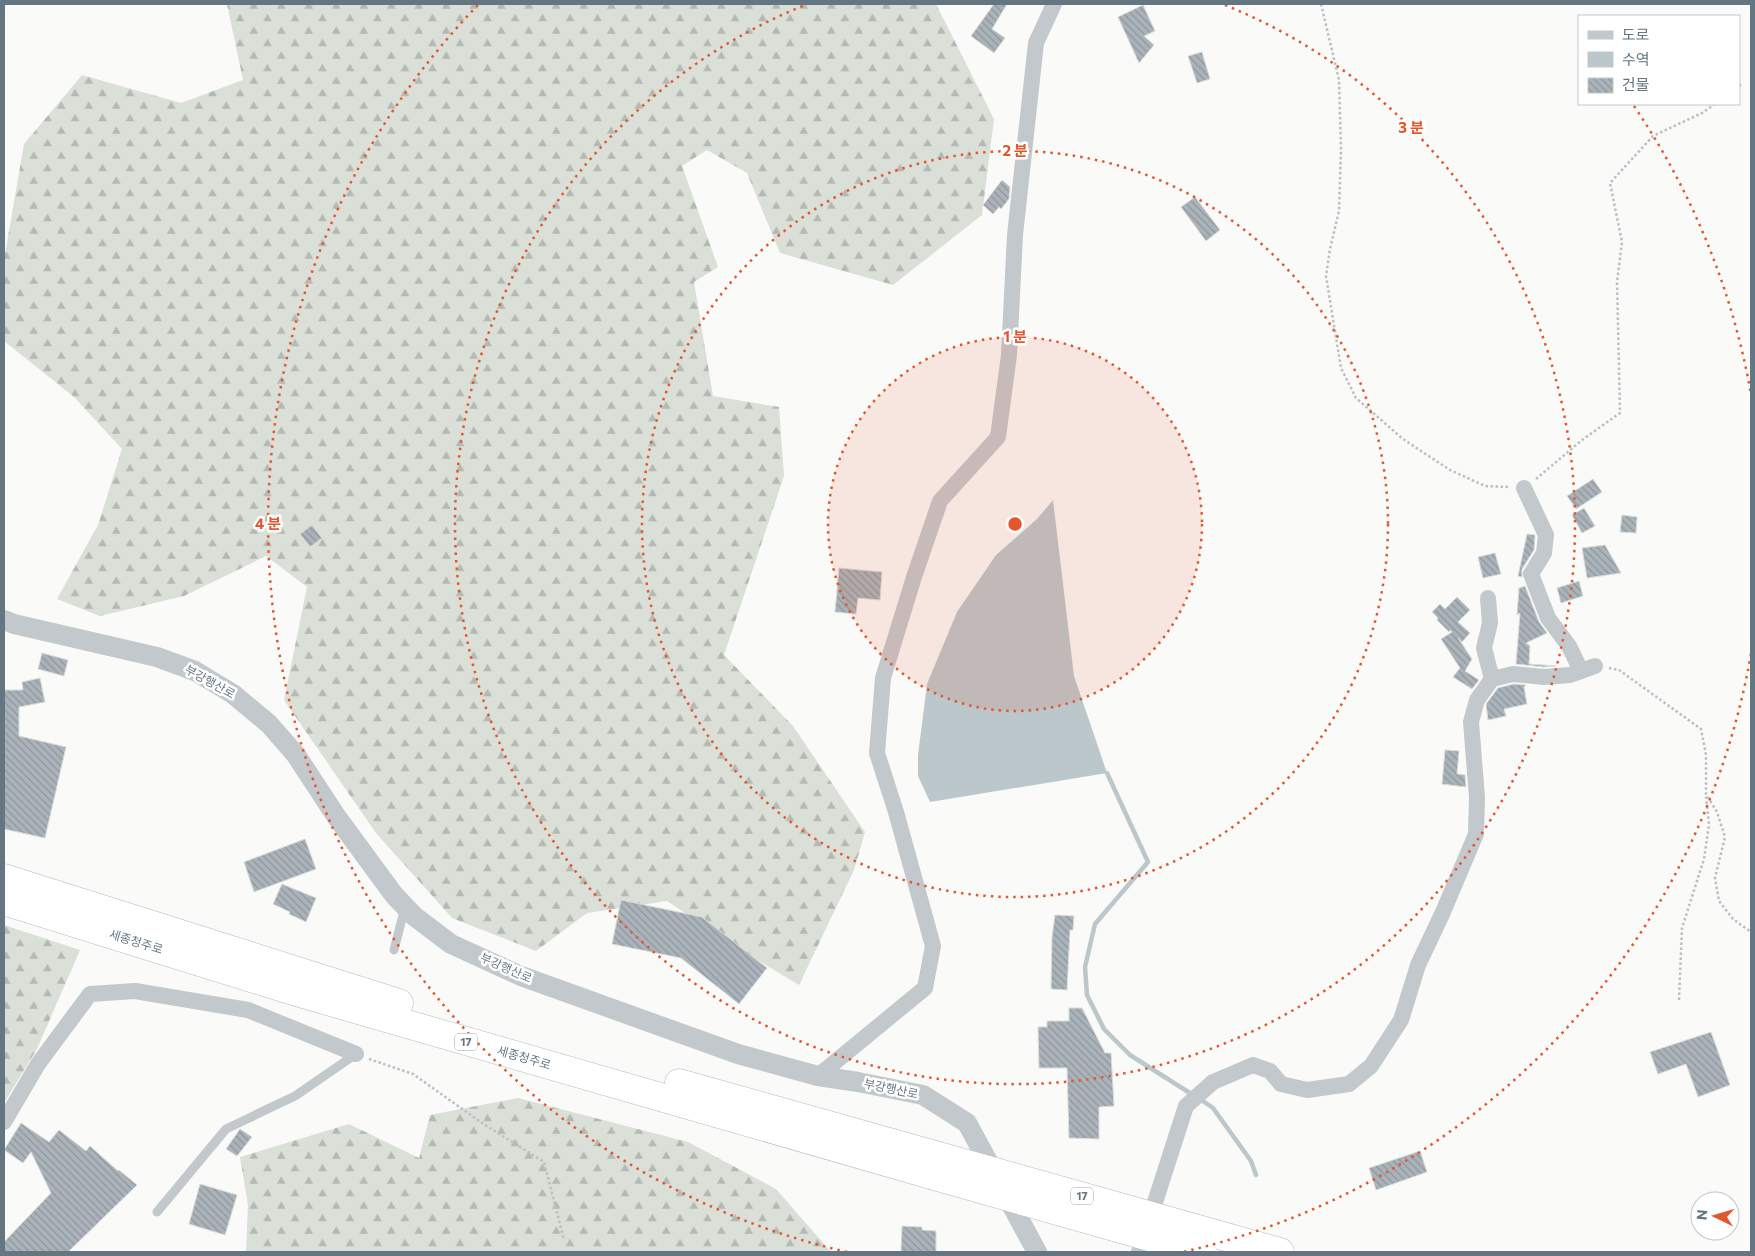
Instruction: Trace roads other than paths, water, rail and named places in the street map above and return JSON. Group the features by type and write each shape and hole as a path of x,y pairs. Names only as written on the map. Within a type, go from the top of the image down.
{"highway":[{"name":"세종청주로","path":"4,878 456,1021 929,1164"},
{"name":"세종청주로","path":"4,901 296,992 929,1164"},
{"name":"17","path":"929,1164 1280,1252"},
{"name":"17","path":"929,1164 1202,1252"}],"street":[{"path":"818,1076 925,988 934,946 896,812 877,753 883,678 914,577 940,502 998,436 1009,355 1015,235 1036,43 1054,4"},
{"path":"1139,1252 1186,1106 1213,1082 1253,1065 1270,1071 1281,1084 1308,1090 1349,1084 1371,1066 1402,1020 1418,965 1476,834 1477,797 1471,722 1477,700 1492,679 1513,674 1544,677 1570,675 1588,668 1548,618 1531,574 1544,553 1546,536 1524,488"},
{"path":"1488,598 1490,624 1484,648 1492,679"},
{"name":"부강행산로","path":"4,620 156,657 195,671 233,694 269,724 296,755 336,816 394,895 405,907 451,944 521,976 738,1054 818,1076 922,1095 967,1123 1037,1252"},
{"path":"4,1122 38,1064 90,994 135,991 248,1010 356,1054"}],"lane":[{"path":"394,950 405,907"},
{"path":"157,1212 226,1129 295,1096 356,1054"}],"water":[{"path":"1053,500 1074,676 1107,773 930,802 918,776 918,755 927,684 957,612 996,555 1037,519"}],"waterway":[{"path":"1107,773 1148,862 1095,924 1085,967 1087,995 1104,1029 1130,1055 1193,1095"},
{"path":"1200,1099 1213,1108 1251,1161 1256,1175"}]}
